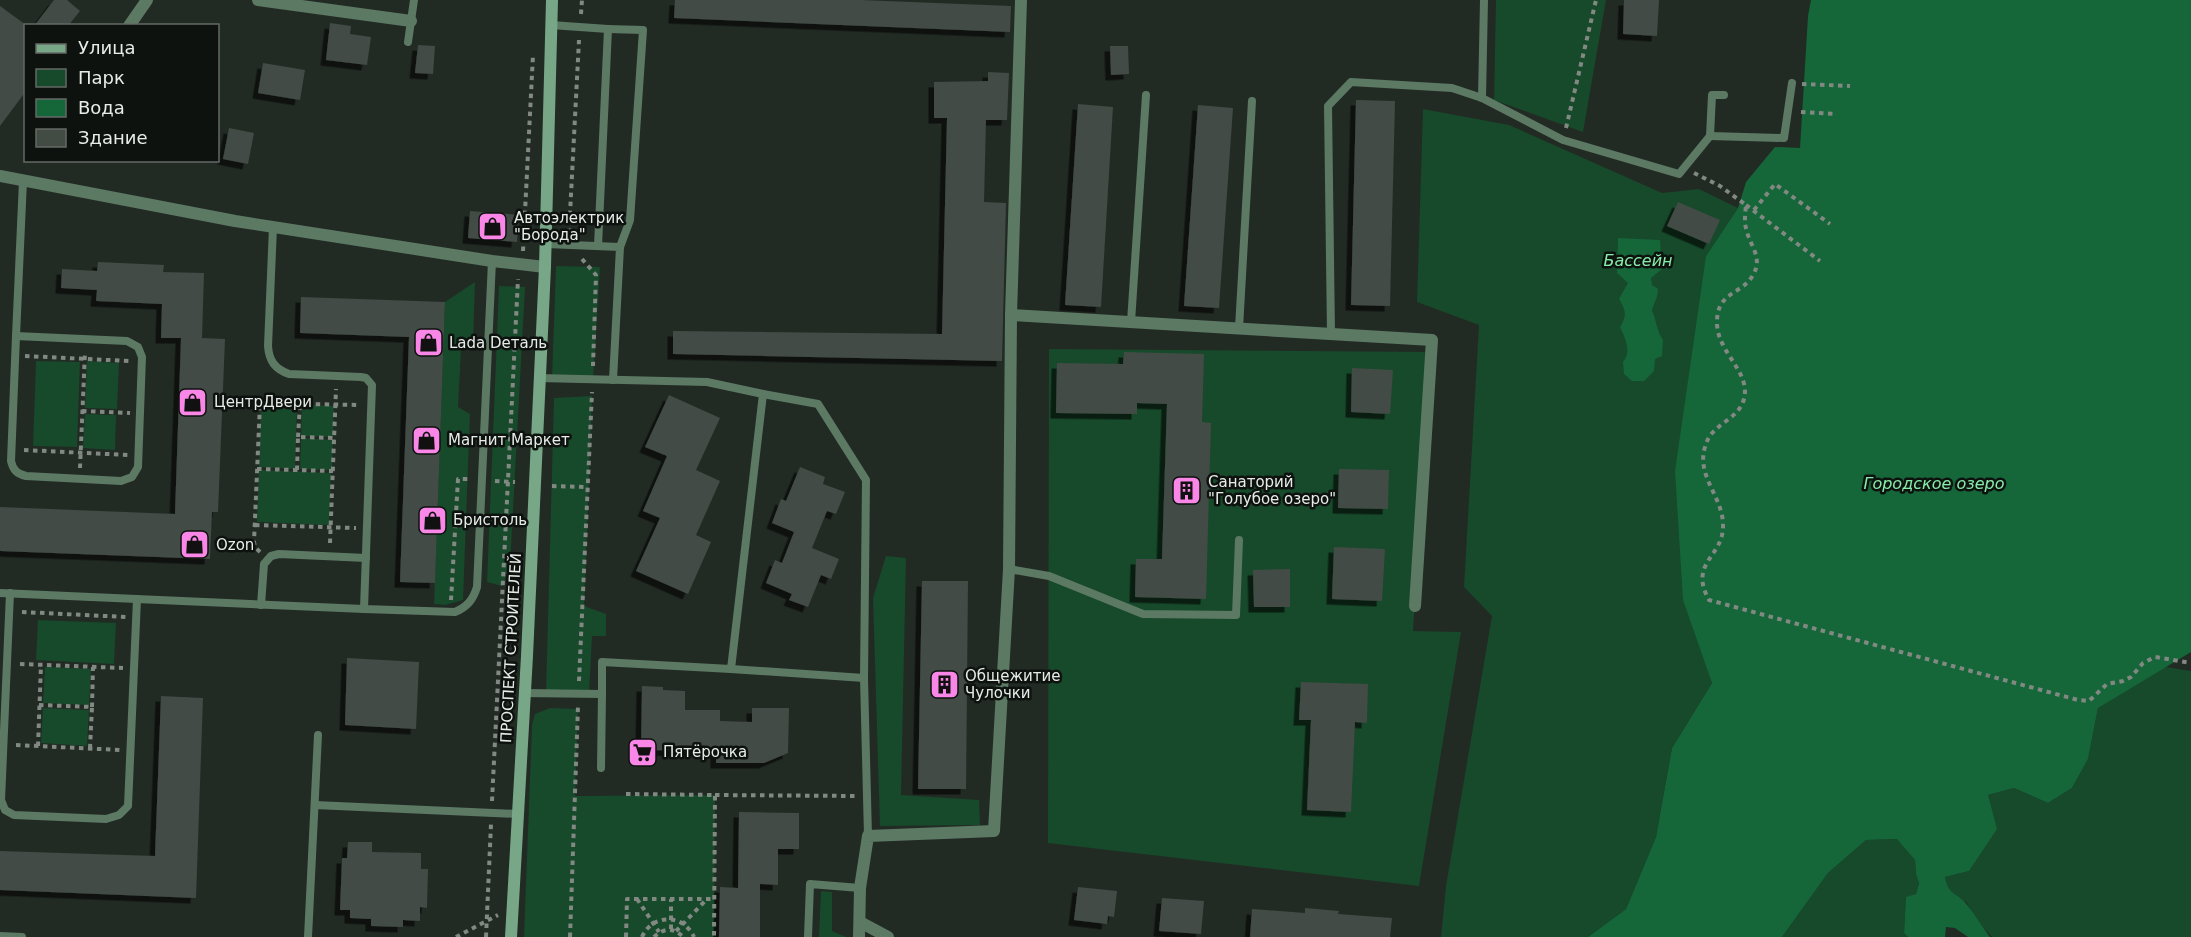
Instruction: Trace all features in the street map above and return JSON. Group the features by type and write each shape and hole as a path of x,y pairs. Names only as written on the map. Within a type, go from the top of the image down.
{"street":[{"path":"130,24 147,0"},
{"path":"258,0 411,21"},
{"name":"ПРОСПЕКТ СТРОИТЕЛЕЙ","path":"511,937 545,267 552,0"},
{"path":"859,937 860,888 868,836 993,831 1009,569 1011,315 1021,0"},
{"path":"0,176 273,227 545,267"},
{"path":"1011,315 1432,339 1415,606"},
{"path":"860,922 888,937"}],"lane":[{"path":"408,42 414,0"},
{"path":"1482,98 1484,0"},
{"path":"551,25 643,30 630,220 620,247 613,380"},
{"path":"598,246 608,28"},
{"path":"1331,334 1328,106 1351,82 1452,88 1482,98 1563,140 1679,174 1710,136 1712,95 1724,95"},
{"path":"1710,136 1784,138 1792,83"},
{"path":"1131,322 1146,95"},
{"path":"1239,328 1252,101"},
{"path":"16,336 127,341 135,344 141,351 138,455 136,472 127,480 20,475 12,467 16,336 23,181"},
{"path":"273,227 268,346 270,360 280,371 289,374 361,377 370,381 373,391 364,609"},
{"path":"546,243 620,247"},
{"path":"0,593 364,609 455,612 463,609 474,596 477,587 492,261"},
{"path":"539,378 707,382 818,404 866,480 864,678 868,836"},
{"path":"731,669 763,394"},
{"path":"1009,569 1049,576 1143,614 1236,615 1239,540"},
{"path":"261,604 262,570 267,560 279,555 366,558"},
{"path":"10,593 1,800 5,810 14,815 113,818 128,806 137,599"},
{"path":"601,768 602,662 864,678"},
{"path":"525,693 602,694"},
{"path":"308,937 318,735"},
{"path":"315,805 518,814"},
{"path":"808,937 810,884 860,888"},
{"path":"0,936 22,937"}],"path":[{"path":"570,937 596,275 569,244 582,0"},
{"path":"1563,140 1596,0"},
{"path":"486,937 516,283 523,264 534,46"},
{"path":"1792,83 1850,86"},
{"path":"1789,111 1836,114"},
{"path":"1754,210 1775,184 1830,224"},
{"path":"1720,186 1820,261"},
{"path":"1746,205 1744,219 1747,234 1755,249 1755,267 1753,275 1746,283 1726,297 1720,308 1717,324 1724,350 1739,371 1743,381 1744,400 1738,412 1713,430 1704,449 1702,463 1721,509 1724,526 1701,578 1702,587 1709,600 2078,700 2089,701 2107,684 2131,677 2144,663 2155,657 2191,663"},
{"path":"79,479 86,339"},
{"path":"16,356 142,362"},
{"path":"330,557 336,376"},
{"path":"267,560 254,544 260,403 373,406"},
{"path":"297,470 300,403"},
{"path":"82,411 140,414"},
{"path":"298,437 334,438"},
{"path":"12,449 138,455"},
{"path":"257,469 333,471"},
{"path":"445,604 453,598 458,479"},
{"path":"552,486 587,488"},
{"path":"255,525 367,529"},
{"path":"9,612 136,617"},
{"path":"7,663 134,669"},
{"path":"38,746 41,665"},
{"path":"90,748 93,667"},
{"path":"39,705 92,707"},
{"path":"3,745 130,750"},
{"path":"626,794 867,796"},
{"path":"714,937 715,795"},
{"path":"626,937 627,899 714,899"},
{"path":"637,899 659,932"},
{"path":"670,929 671,899"},
{"path":"676,931 708,899"},
{"path":"456,937 513,908"},
{"path":"642,937 647,927 653,923 662,919 671,919 683,924 694,937"},
{"path":"654,937 659,932 670,929 683,937"}],"green space":[{"path":"1496,0 1606,0 1583,132 1494,100"},
{"path":"1423,109 1509,125 1662,193 1699,189 1738,208 1706,256 1704,656 1712,683 1672,748 1656,837 1626,909 1588,937 1441,937 1446,886 1492,616 1464,587 1479,325 1417,302"},
{"path":"556,266 600,267 593,379 552,378"},
{"path":"475,282 473,342 461,350 458,407 470,414 463,600 445,605 434,604 445,302"},
{"path":"499,286 525,287 510,566 502,586 487,582"},
{"path":"1049,349 1431,352 1413,631 1461,632 1419,886 1048,843"},
{"path":"36,361 80,362 77,447 33,446"},
{"path":"87,361 119,363 117,409 85,408"},
{"path":"592,396 584,606 606,614 606,636 592,636 589,693 546,693 554,398"},
{"path":"261,404 297,405 295,469 259,467"},
{"path":"302,405 334,406 333,437 301,436"},
{"path":"85,414 116,415 115,450 83,448"},
{"path":"301,438 333,440 332,470 300,469"},
{"path":"259,470 331,473 329,525 257,522"},
{"path":"886,556 906,558 901,795 979,800 980,825 880,826 873,598"},
{"path":"38,620 116,623 114,664 36,660"},
{"path":"2154,665 2191,671 2191,937 1992,937 1975,919 1967,903 1947,888 1945,877 1969,871 1988,795 2014,788 2048,803 2072,788 2088,759 2098,708"},
{"path":"45,667 91,669 89,705 43,703"},
{"path":"43,708 89,710 87,746 41,743"},
{"path":"550,708 578,709 575,796 715,795 714,937 524,937 532,725 535,714"},
{"path":"1898,839 1915,860 1919,882 1916,894 1906,898 1904,933 1908,937 1782,937 1828,873 1866,840"},
{"path":"821,891 832,892 832,931 846,937 819,937"}],"water":[{"name":"Городское озеро","path":"1811,0 2191,0 2191,652 2098,708 2088,759 2072,788 2048,803 2014,788 1988,795 1997,829 1969,871 1945,877 1951,891 1965,902 1990,937 1968,937 1955,928 1946,927 1945,937 1908,937 1904,933 1906,897 1916,894 1919,883 1915,860 1897,839 1866,840 1828,873 1782,937 1588,937 1626,909 1656,837 1672,748 1712,683 1683,600 1675,471 1706,256 1738,208 1746,182 1775,147 1800,148 1808,16"},
{"name":"Бассейн","path":"1618,238 1660,240 1662,269 1651,278 1652,285 1658,289 1652,311 1663,340 1662,356 1655,359 1654,371 1644,381 1632,381 1624,374 1623,362 1627,349 1620,327 1625,313 1619,299 1628,283 1617,273"}],"building":[{"path":"54,0 67,0 80,11 70,24 36,24"},
{"path":"675,0 861,0 1011,6 1010,32 674,18"},
{"path":"1624,0 1659,0 1657,36 1623,34"},
{"path":"0,6 25,24 24,94 0,126"},
{"path":"330,23 351,26 350,34 371,37 367,65 326,60"},
{"path":"418,45 435,46 433,74 415,73"},
{"path":"1110,46 1128,46 1129,74 1111,75"},
{"path":"263,63 305,70 300,100 258,93"},
{"path":"988,72 1009,73 1007,120 986,120 984,202 1006,203 1002,361 673,354 673,331 942,334 947,118 934,118 934,82 988,81"},
{"path":"1356,100 1395,101 1390,306 1351,305"},
{"path":"1078,104 1113,107 1101,307 1065,305"},
{"path":"1198,105 1233,108 1219,308 1184,306"},
{"path":"229,128 254,133 248,164 223,159"},
{"path":"1678,202 1720,220 1709,244 1667,226"},
{"name":"Автоэлектрик \"Борода\"","path":"470,211 519,215 517,242 468,238"},
{"path":"98,262 164,265 163,272 204,273 202,338 225,339 218,512 212,512 210,559 0,551 0,507 175,514 181,338 161,338 162,304 96,301 97,290 61,288 62,269 97,271"},
{"path":"301,297 445,302 435,583 400,582 409,337 300,333"},
{"path":"1124,352 1204,354 1202,422 1211,423 1206,599 1135,597 1136,559 1162,559 1167,404 1137,403 1137,414 1056,413 1057,363 1123,364"},
{"path":"1352,368 1393,370 1390,414 1351,412"},
{"path":"669,395 720,418 696,470 720,481 696,535 711,542 688,594 636,571 660,518 643,511 667,456 645,447"},
{"path":"800,467 825,477 823,484 845,492 836,514 827,511 812,548 839,559 831,579 821,575 808,607 789,600 792,594 766,583 775,560 782,563 794,532 772,523 781,499 786,501"},
{"path":"1339,469 1389,470 1388,509 1338,508"},
{"path":"1334,547 1385,549 1382,601 1332,599"},
{"path":"1290,569 1290,607 1254,607 1253,570"},
{"name":"Общежитие Чулочки","path":"922,581 968,581 966,789 918,789"},
{"path":"347,658 419,662 416,729 345,725"},
{"path":"1301,682 1368,684 1367,723 1355,722 1351,812 1307,810 1311,720 1299,720"},
{"path":"642,686 685,691 685,710 720,710 720,721 752,722 752,708 789,708 788,753 764,763 716,763 716,751 641,750"},
{"path":"161,696 203,698 196,898 0,890 0,851 155,856"},
{"path":"739,812 799,813 799,849 778,849 778,885 760,884 760,937 719,937 720,887 738,888"},
{"path":"348,842 372,842 372,852 421,853 421,869 428,869 427,908 420,907 420,921 403,920 403,927 371,926 371,919 350,918 350,910 340,910 342,858 347,858"},
{"path":"1078,887 1117,891 1114,917 1108,916 1107,924 1074,920"},
{"path":"1162,898 1204,901 1201,934 1159,931"},
{"path":"1305,908 1339,911 1338,914 1392,918 1390,937 1250,937 1252,909 1305,913"}],"place":[{"name":"Автоэлектрик \"Борода\"","path":"493,227"},
{"name":"Lada Dеталь","path":"428,343"},
{"name":"ЦентрДвери","path":"193,402"},
{"name":"Магнит Маркет","path":"427,440"},
{"name":"Санаторий \"Голубое озеро\"","path":"1187,491"},
{"name":"Бристоль","path":"432,520"},
{"name":"Ozon","path":"195,545"},
{"name":"Общежитие Чулочки","path":"944,685"},
{"name":"Пятёрочка","path":"642,752"}]}
